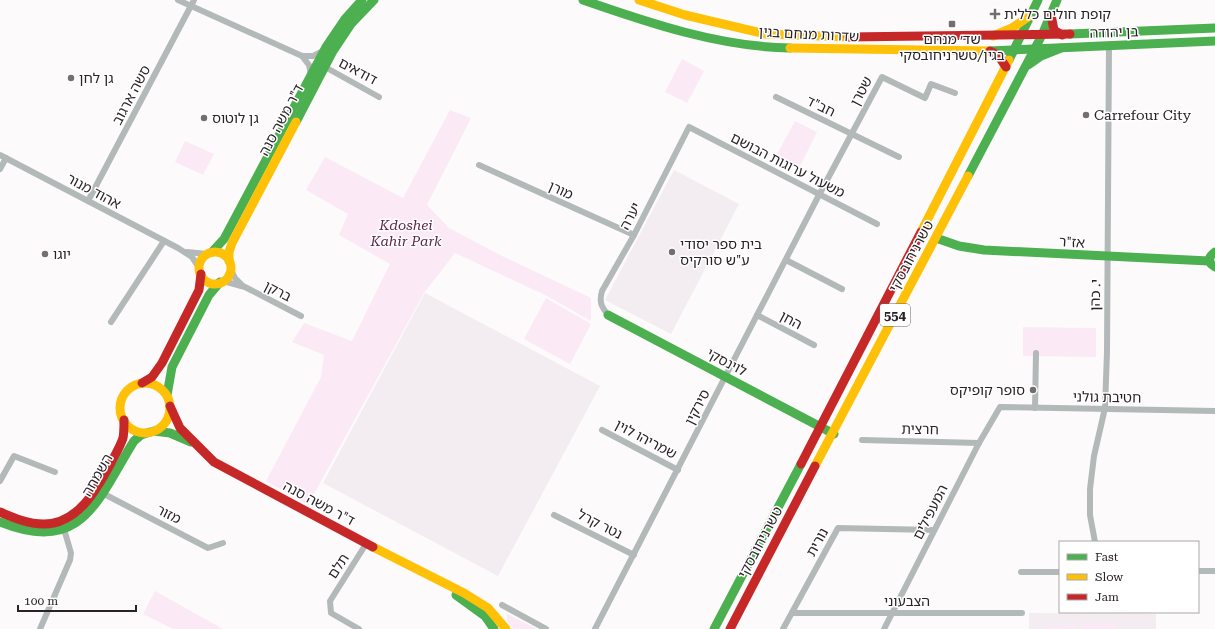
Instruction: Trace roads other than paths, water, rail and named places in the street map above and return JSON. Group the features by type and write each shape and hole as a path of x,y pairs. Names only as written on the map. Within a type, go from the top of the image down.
{"main road":[{"name":"ד\"ר משה סנה","path":"209,253 224,240 324,50 336,31 362,0"},
{"name":"ד\"ר משה סנה","path":"230,266 229,252 232,243 325,67 343,36 374,0"},
{"name":"שדרות מנחם בגין","path":"583,0 633,17 685,32 763,48 990,51 1015,49"},
{"name":"שדרות מנחם בגין","path":"639,0 685,15 766,34 828,37 1042,35"},
{"name":"טשרניחובסקי","path":"714,629 821,426 1006,67 1038,0"},
{"name":"טשרניחובסקי","path":"730,629 834,434 1042,35 1057,0"},
{"path":"993,36 1018,25 1032,13"},
{"path":"1051,15 1054,30 1062,35"},
{"name":"בן יהודה","path":"1042,35 1213,31"},
{"name":"בן יהודה","path":"1015,49 1215,41"},
{"path":"1025,67 1041,56 1061,48"},
{"path":"990,51 998,55 1006,67"},
{"name":"אז\"ר","path":"936,238 945,242 979,249 1212,264"},
{"path":"1212,264 1210,256 1215,252"},
{"path":"142,383 154,384 161,388 167,395 170,406 166,421 152,431 137,431 131,428 124,420 120,410 124,394 130,388 152,377 162,363 200,290 200,264 209,253 222,254 230,266 229,275 208,295 172,367 167,395"},
{"path":"200,272 207,281 221,282"},
{"name":"לוינסקי","path":"608,315 834,434"},
{"name":"ד\"ר משה סנה","path":"170,406 180,428 198,448 214,462 430,578 480,603 493,613 506,629"},
{"name":"השמחה","path":"63,525 77,513 95,492 120,445 123,437 124,420"},
{"name":"ד\"ר משה סנה","path":"152,431 170,433 182,438 198,448"},
{"name":"השמחה","path":"63,525 82,520 94,509 134,441 140,435 152,431"},
{"path":"0,512 36,523 63,525"},
{"path":"0,522 35,532 63,525"},
{"name":"ד\"ר משה סנה","path":"430,578 474,607 484,616 494,629"}],"street":[{"path":"178,0 193,3 302,56 309,64 311,75"},
{"name":"סשה ארגוב","path":"88,201 193,3"},
{"name":"י. כהן","path":"1095,541 1090,515 1090,489 1094,456 1105,408 1108,258 1109,46"},
{"path":"302,56 314,56 324,50"},
{"name":"דודאים","path":"325,67 379,97"},
{"name":"שטרן","path":"819,195 882,77 925,98 931,84 955,93"},
{"name":"חב\"ד","path":"776,97 899,157"},
{"name":"משעול ערוגות הבושם","path":"689,127 877,224"},
{"name":"יערה","path":"608,315 601,306 600,299 602,291 634,235 689,127"},
{"path":"0,169 3,156"},
{"name":"אהוד מנור","path":"3,156 178,248 194,254 209,253"},
{"name":"מורן","path":"479,165 634,235"},
{"name":"סירקין","path":"595,629 819,195"},
{"path":"111,322 164,241"},
{"name":"אהוד מנור","path":"178,248 192,257 200,272"},
{"path":"786,260 842,289"},
{"name":"ברקן","path":"230,266 235,278 245,287 301,316"},
{"name":"ברקן","path":"221,282 245,287"},
{"name":"החן","path":"757,315 814,345"},
{"path":"1035,408 1036,354"},
{"name":"חטיבת גולני","path":"1000,407 1215,411"},
{"name":"המעפילים","path":"884,629 933,530 979,443 1000,407"},
{"name":"שמריהו לוין","path":"602,430 678,470"},
{"name":"חרצית","path":"862,440 979,443"},
{"path":"0,482 14,456 55,472"},
{"name":"מזור","path":"104,494 208,548 223,543"},
{"name":"נטר קרל","path":"554,515 634,555"},
{"path":"40,629 70,560 71,553 63,525"},
{"name":"נורית","path":"783,629 838,528 933,530"},
{"name":"תלם","path":"359,629 331,613 330,601 366,544"},
{"path":"1199,571 1215,571"},
{"path":"1021,572 1059,572"},
{"path":"502,604 546,629"},
{"name":"הצבעוני","path":"792,613 1022,613"}],"place":[{"name":"קופת חולים כללית","path":"995,14"},
{"name":"שד׳ מנחם בגין/טשרניחובסקי","path":"952,24"},
{"name":"גן לחן","path":"71,78"},
{"name":"Carrefour City","path":"1086,115"},
{"name":"גן לוטוס","path":"204,118"},
{"name":"בית ספר יסודי ע\"ש סורקיס","path":"672,252"},
{"name":"יוגו","path":"45,254"},
{"name":"סופר קופיקס","path":"1033,390"}],"park label":[{"name":"Kdoshei Kahir Park","path":"406,234"}]}
